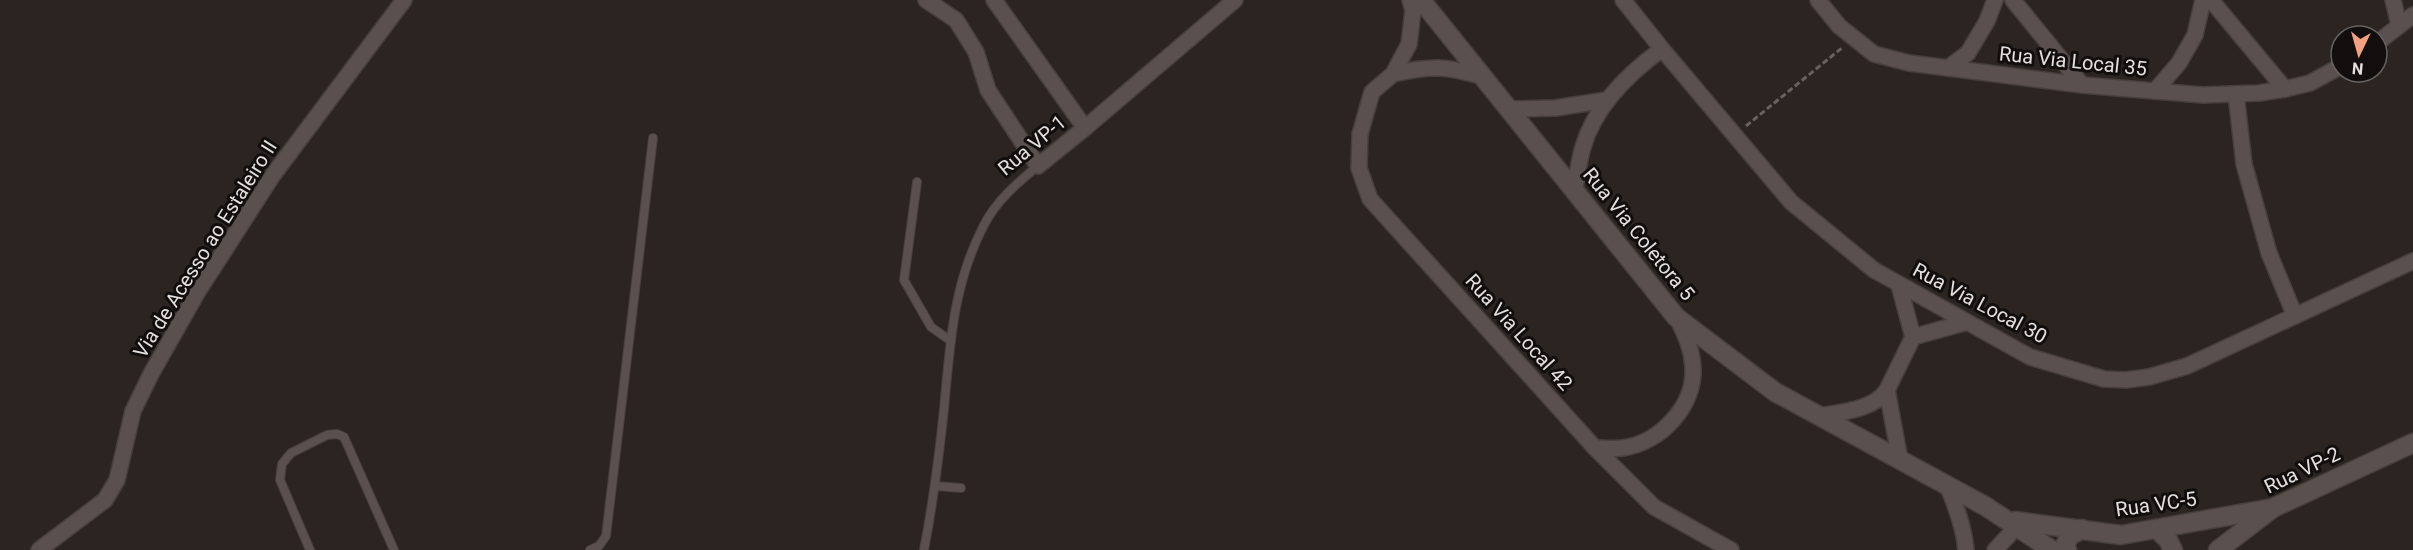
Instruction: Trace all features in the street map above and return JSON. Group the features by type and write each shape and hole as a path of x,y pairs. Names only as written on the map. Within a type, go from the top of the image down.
{"street":[{"name":"Via de Acesso ao Estaleiro II","path":"39,550 105,500 117,480 133,411 197,292 273,176 404,0"},
{"path":"926,0 956,20 976,52 988,90 1038,166"},
{"path":"994,0 1085,128"},
{"name":"Rua VP-1","path":"1038,166 1234,0"},
{"path":"1393,74 1410,44 1413,10 1410,0"},
{"name":"Rua Via Coletora 5","path":"1421,0 1575,188 1676,317 1775,392 1869,444"},
{"name":"Rua Via Local 30","path":"1623,0 1791,202 1874,270 2030,357 2104,379 2126,380 2149,377 2187,366 2413,261"},
{"name":"Rua Via Local 35","path":"1818,0 1839,26 1874,54 1909,63 2082,85 2203,95 2259,93 2285,89 2310,83 2329,73"},
{"path":"1948,68 1968,53 1987,21 1995,0"},
{"path":"2013,0 2082,85"},
{"path":"2155,91 2179,63 2195,35 2203,0"},
{"path":"2211,0 2285,89"},
{"path":"2393,0 2399,25"},
{"path":"2389,33 2413,15"},
{"path":"1575,188 1584,145 1607,100 1638,66 1662,49"},
{"path":"1393,74 1420,68 1452,68 1484,77"},
{"name":"Rua Via Local 42","path":"1393,74 1372,92 1360,134 1359,168 1370,199 1595,448 1654,507 1731,550"},
{"path":"2236,94 2244,164 2269,254 2295,316"},
{"path":"1510,109 1555,108 1607,100"},
{"path":"1819,416 1857,409 1883,397 1913,337 1899,285"},
{"path":"1595,448 1624,448 1651,439 1673,422 1688,398 1694,370 1690,342 1676,317"},
{"path":"1913,337 1967,322"},
{"path":"1887,390 1900,460"},
{"name":"Rua VP-2","path":"2218,550 2273,508 2413,443"},
{"name":"Rua VC-5","path":"1869,444 2016,523 2052,550"},
{"path":"1947,485 1965,537 1965,550"},
{"name":"Rua VC-5","path":"2016,523 2121,535 2273,508"},
{"path":"1995,550 2016,523"},
{"path":"2067,550 2065,546 2069,536 2082,529"},
{"path":"2157,529 2174,550"}],"lane":[{"path":"590,550 599,546 606,537 652,138"},
{"name":"Rua VP-1","path":"924,550 936,486 951,341 964,268 984,224 1012,187 1038,166"},
{"path":"917,182 904,280 931,327 951,341"},
{"path":"310,550 280,480 282,464 291,453 327,435 337,434 344,437 394,550"},
{"path":"936,486 961,488"}],"path":[{"path":"1735,135 1854,38"}]}
